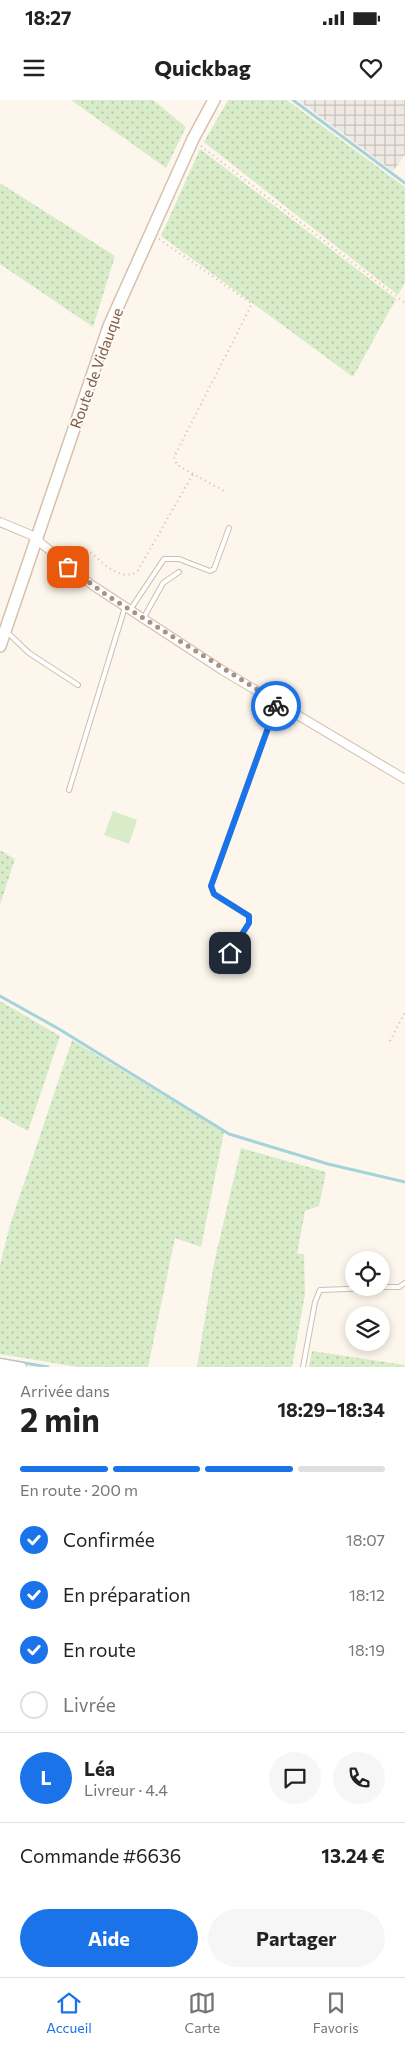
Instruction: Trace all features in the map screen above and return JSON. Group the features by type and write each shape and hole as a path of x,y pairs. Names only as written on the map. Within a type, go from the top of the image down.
{"street":[{"name":"Route de Vidauque","path":"0,646 109,326 193,140 214,100"},
{"path":"0,522 31,535 92,585 128,609 405,779"},
{"path":"0,1363 22,1367"}],"lane":[{"path":"69,790 128,609 164,559 179,559 210,571 214,569 229,528"},
{"path":"143,618 163,582 179,572"},
{"path":"5,630 29,653 78,685"},
{"path":"230,953 249,923 249,916 214,894 211,886 277,702"},
{"path":"390,1287 399,1287 405,1283"},
{"path":"303,1367 315,1302 320,1290 345,1289"}],"path":[{"path":"193,140 405,304"},
{"path":"151,233 250,303 250,308 174,457 177,465 226,492"},
{"path":"56,557 88,550 116,573 132,574 137,572 193,474"},
{"path":"390,1040 405,1012"}],"shaded area":[{"path":"298,100 405,100 405,155 393,171"}],"green space":[{"path":"71,100 153,100 186,127 166,168"},
{"path":"228,100 287,100 405,187 405,282 398,295 204,142"},
{"path":"200,149 396,299 353,377 161,236"},
{"path":"0,183 115,256 93,327 0,264"},
{"path":"113,811 137,820 129,844 104,835"},
{"path":"0,850 15,859 0,905"},
{"path":"0,1001 60,1036 28,1131 0,1116"},
{"path":"72,1040 224,1132 201,1247 175,1238 148,1367 78,1367 0,1354 0,1265 10,1225"},
{"path":"241,1148 326,1172 319,1206 305,1211 297,1254 304,1254 305,1294 292,1367 197,1367 214,1263"},
{"path":"312,1351 405,1365 405,1367 309,1367"}],"waterway":[{"path":"293,100 405,183"},
{"path":"0,996 59,1029 229,1134 328,1164 405,1182"},
{"path":"0,1359 48,1367"}],"way so far":[{"path":"68,567 108,596 222,670 277,702 276,706"}],"route":[{"path":"230,953 249,923 249,916 214,894 211,886 276,706"}]}
